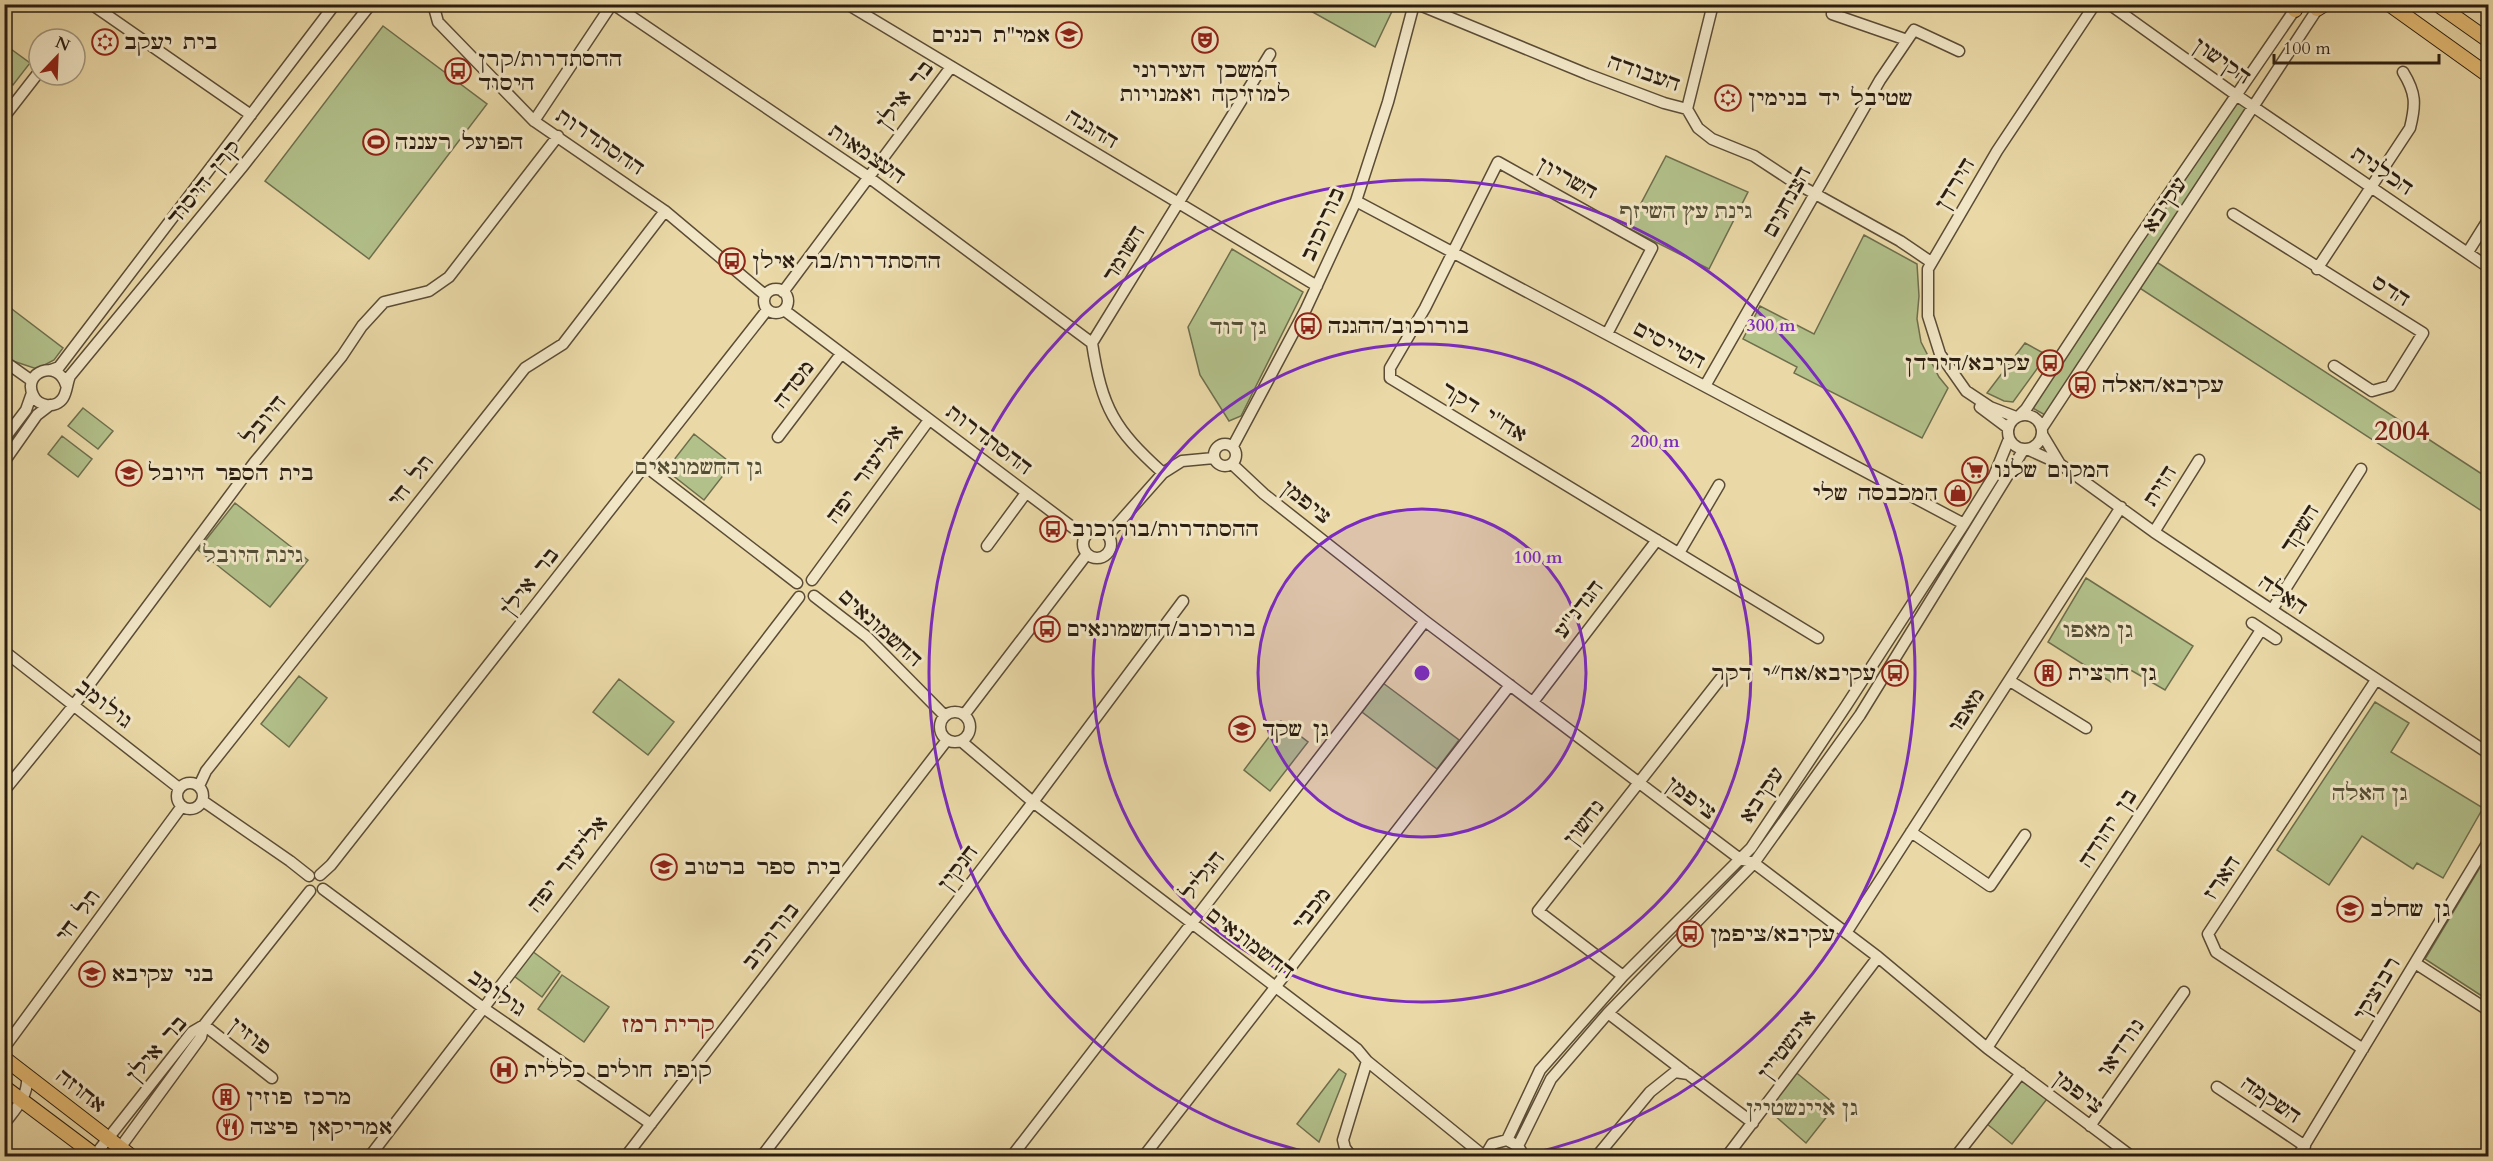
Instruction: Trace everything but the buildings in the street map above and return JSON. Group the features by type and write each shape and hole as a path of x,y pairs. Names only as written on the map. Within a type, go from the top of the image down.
{"main road":[{"path":"2389,5 2488,75"},
{"path":"2440,6 2488,40"},
{"name":"אחוזה","path":"4,1058 108,1139 122,1154"},
{"name":"אחוזה","path":"4,1087 96,1156"}],"street":[{"path":"91,4 251,115"},
{"name":"קרן היסוד","path":"51,370 59,367 334,4"},
{"name":"קרן היסוד","path":"66,386 70,376 243,166 371,4"},
{"name":"ההסתדרות","path":"433,4 438,22 534,121 665,211 765,295"},
{"path":"534,121 613,4"},
{"name":"העצמאות","path":"613,4 867,176 1092,343"},
{"name":"ההגנה","path":"847,4 1317,286"},
{"name":"העבודה","path":"1415,4 1587,74 1664,103 1687,109 1698,128 1712,139 1754,156 1931,262"},
{"name":"בורוכוב","path":"1233,447 1317,286 1356,201 1388,102 1415,4"},
{"path":"1687,109 1713,4"},
{"name":"הירדן","path":"2008,434 1979,406 1940,354 1928,316 1926,295 1928,269 1997,151 2095,4"},
{"name":"הקישון","path":"2109,4 2254,107"},
{"name":"עקיבא","path":"2018,416 2026,409 2135,243 2297,6"},
{"name":"עקיבא","path":"2042,431 2321,6"},
{"path":"1832,14 1907,40 1914,30 1959,51"},
{"name":"הצנחנים","path":"1705,386 1880,80 1907,40"},
{"name":"השומר","path":"1092,343 1270,54"},
{"name":"בר אילן","path":"783,292 867,176 951,67"},
{"path":"2317,269 2410,128 2415,110 2413,88 2403,72"},
{"path":"4,117 27,87"},
{"name":"הכלנית","path":"2254,107 2488,267"},
{"name":"היובל","path":"4,791 74,705 254,464 342,356 362,326 384,302 429,291 448,277 558,136"},
{"name":"השריון","path":"1452,252 1498,162 1652,248 1607,334"},
{"name":"הטייסים","path":"1356,201 1964,524"},
{"name":"תל חי","path":"199,786 206,771 525,368 563,344 665,211"},
{"name":"הדס","path":"2233,214 2317,269 2423,333 2390,386 2372,391 2334,366"},
{"path":"2468,252 2488,220"},
{"name":"אח''י דקר","path":"1452,252 1425,308 1390,368 1390,378 1818,638"},
{"path":"775,289 783,292 788,299 784,310 775,313 767,310 764,303 765,295 775,289"},
{"name":"בר אילן","path":"314,876 332,865 767,310"},
{"name":"ההסתדרות","path":"784,310 1084,536"},
{"path":"1092,343 1098,381 1109,412 1137,450 1163,473"},
{"name":"מסדה","path":"778,437 841,354"},
{"path":"4,361 32,381"},
{"path":"4,439 26,410 32,393 32,381 40,372 51,370 61,375 66,386 64,396 56,404 39,403 32,393"},
{"name":"הירדן","path":"1971,395 1990,407 2018,416"},
{"path":"4,462 37,415 50,405"},
{"path":"2030,415 2035,418 2042,431 2037,444 2025,449 2016,447 2008,434 2018,416 2030,415"},
{"name":"אליעזר יפה","path":"812,580 929,420"},
{"name":"האלה","path":"2042,431 2060,464"},
{"name":"עקיבא","path":"1507,1140 1540,1070 1623,976 1751,848 1994,477 2008,434"},
{"path":"1221,444 1233,447 1237,456 1232,464 1222,466 1214,458 1214,452 1221,444"},
{"name":"עקיבא","path":"1518,1146 1551,1079 1608,1013 1754,863 1860,714 2025,449"},
{"name":"האלה","path":"2025,449 2060,464 2154,532 2488,753"},
{"path":"1107,534 1163,473 1182,461 1214,458"},
{"name":"הזית","path":"2154,532 2199,460"},
{"name":"ציפמן","path":"1232,464 1264,494 1425,621 1740,859 1754,863 1878,957 1987,1048 2131,1156"},
{"path":"645,466 797,583"},
{"name":"השקד","path":"2272,610 2361,469"},
{"path":"1679,553 1719,486"},
{"path":"987,546 1026,492"},
{"name":"מאפו","path":"1846,933 2121,507"},
{"path":"1094,530 1107,534 1111,544 1106,555 1098,558 1087,554 1083,547 1084,536 1094,530"},
{"name":"הגדנ''ע","path":"1533,702 1657,540"},
{"path":"964,715 1087,554"},
{"path":"806,578 812,580 816,586 814,596 808,599 800,597 795,589 797,583 806,578"},
{"name":"החשמונאים","path":"814,596 867,637 945,716"},
{"name":"אליעזר יפה","path":"370,1156 482,1007 800,597"},
{"name":"חנקין","path":"762,1156 1033,802 1183,601"},
{"name":"הגליל","path":"1012,1156 1425,621"},
{"name":"בן יהודה","path":"1987,1048 2256,627 2276,639"},
{"name":"גולומב","path":"4,651 179,788"},
{"name":"נחשון","path":"1623,976 1538,911 1725,674"},
{"name":"הארז","path":"2363,1049 2216,951 2208,934 2376,680"},
{"path":"2010,681 2086,728"},
{"name":"מכבי","path":"1144,1156 1510,685"},
{"path":"954,712 964,715 970,724 969,734 961,741 947,740 940,726 945,716 954,712"},
{"name":"בורוכוב","path":"626,1156 947,740"},
{"name":"החשמונאים","path":"961,741 1033,802 1357,1049 1367,1061 1484,1156"},
{"path":"190,782 199,786 203,794 203,801 195,808 182,806 177,799 179,788 190,782"},
{"path":"203,801 325,883 323,889 318,892 310,891 306,882 314,876"},
{"name":"תל חי","path":"4,1048 182,806"},
{"path":"1911,832 1990,886 2025,836"},
{"name":"רבוצקי","path":"2298,1156 2488,842"},
{"path":"1751,848 1754,863"},
{"path":"1740,859 1744,873"},
{"name":"גולומב","path":"323,889 482,1007 651,1124"},
{"name":"בר אילן","path":"96,1156 192,1032 204,1025 310,891"},
{"name":"אינשטיין","path":"1727,1156 1878,957"},
{"path":"2415,963 2488,1010"},
{"name":"נורדאו","path":"2090,1126 2184,992"},
{"path":"1608,1013 1753,1123"},
{"name":"בר אילן","path":"122,1154 201,1037 204,1025"},
{"name":"פוזין","path":"204,1025 272,1078"},
{"path":"1351,1156 1343,1140 1367,1061"},
{"path":"1597,1156 1650,1092 1675,1072 1688,1074"},
{"path":"1956,1156 2021,1073"},
{"path":"4,1124 22,1101 28,1083 27,1075"},
{"name":"השקמה","path":"2217,1087 2305,1146"},
{"path":"1484,1156 1492,1144 1507,1140 1518,1146 1524,1156"}],"green space":[{"path":"1300,5 1390,5 1394,7 1375,47"},
{"name":"הפועל רעננה","path":"383,26 487,104 369,259 265,181"},
{"path":"4,44 27,61 27,67 13,85 5,78"},
{"path":"2235,101 2247,108 2045,415 2031,407"},
{"name":"גינת עץ השיזף","path":"1666,156 1748,192 1709,269 1628,228"},
{"path":"1864,235 1917,264 1919,296 1917,319 1921,342 1939,377 1948,388 1922,438 1794,373 1797,367 1743,339 1760,306 1814,334"},
{"name":"גן דוד","path":"1232,249 1303,292 1241,416 1229,421 1200,375 1188,327"},
{"path":"2152,259 2488,478 2488,515 2135,285"},
{"path":"4,303 63,348 54,360 37,369 13,361 5,355"},
{"path":"2025,343 2047,355 2013,402 2004,401 1987,393"},
{"path":"83,408 113,431 98,449 68,426"},
{"name":"גן החשמונאים","path":"694,434 732,464 704,500 666,470"},
{"path":"62,436 92,459 78,477 48,454"},
{"name":"גינת היובל","path":"235,503 308,560 270,607 198,550"},
{"name":"גן מאפו","path":"2086,578 2193,646 2165,690 2122,665 2111,682 2048,642"},
{"path":"299,676 327,698 289,747 261,724"},
{"path":"619,679 674,722 648,755 593,712"},
{"path":"1383,683 1459,740 1437,769 1362,712"},
{"name":"גן האלה","path":"2375,702 2409,723 2391,752 2483,808 2443,878 2417,863 2413,869 2362,836 2329,885 2277,850"},
{"path":"1281,721 1308,742 1270,791 1244,770"},
{"path":"2488,854 2488,1000 2425,959"},
{"path":"532,951 560,972 542,997 514,976"},
{"path":"562,975 609,1007 584,1042 538,1009"},
{"path":"1339,1069 1346,1074 1319,1142 1297,1124"},
{"name":"גן איינשטיין","path":"1793,1070 1836,1105 1806,1143 1765,1107"},
{"path":"2022,1080 2047,1099 2012,1144 1987,1124"}],"place":[{"name":"אמי\"ת רננים","path":"1069,35"},
{"name":"המשכן העירוני למוזיקה ואמנויות","path":"1205,40"},
{"name":"בית יעקב","path":"105,42"},
{"name":"ההסתדרות/קרן היסוד","path":"458,71"},
{"name":"שטיבל יד בנימין","path":"1728,98"},
{"name":"הפועל רעננה","path":"376,142"},
{"name":"ההסתדרות/בר אילן","path":"732,261"},
{"name":"בורוכוב/ההגנה","path":"1308,326"},
{"name":"עקיבא/הירדן","path":"2050,363"},
{"name":"עקיבא/האלה","path":"2082,385"},
{"name":"המקום שלנו","path":"1975,470"},
{"name":"בית הספר היובל","path":"129,473"},
{"name":"המכבסה שלי","path":"1958,493"},
{"name":"ההסתדרות/בורוכוב","path":"1053,529"},
{"name":"בורוכוב/החשמונאים","path":"1047,629"},
{"name":"עקיבא/אח״י דקר","path":"1895,673"},
{"name":"גן חרצית","path":"2048,673"},
{"name":"גן שקד","path":"1242,729"},
{"name":"בית ספר ברטוב","path":"664,867"},
{"name":"גן שחלב","path":"2350,909"},
{"name":"עקיבא/ציפמן","path":"1690,934"},
{"name":"בני עקיבא","path":"92,974"},
{"name":"קופת חולים כללית","path":"504,1070"},
{"name":"מרכז פוזין","path":"226,1097"},
{"name":"אמריקאן פיצה","path":"230,1127"}],"district":[{"name":"2004","path":"2402,431"},
{"name":"קרית רמז","path":"668,1025"}]}
